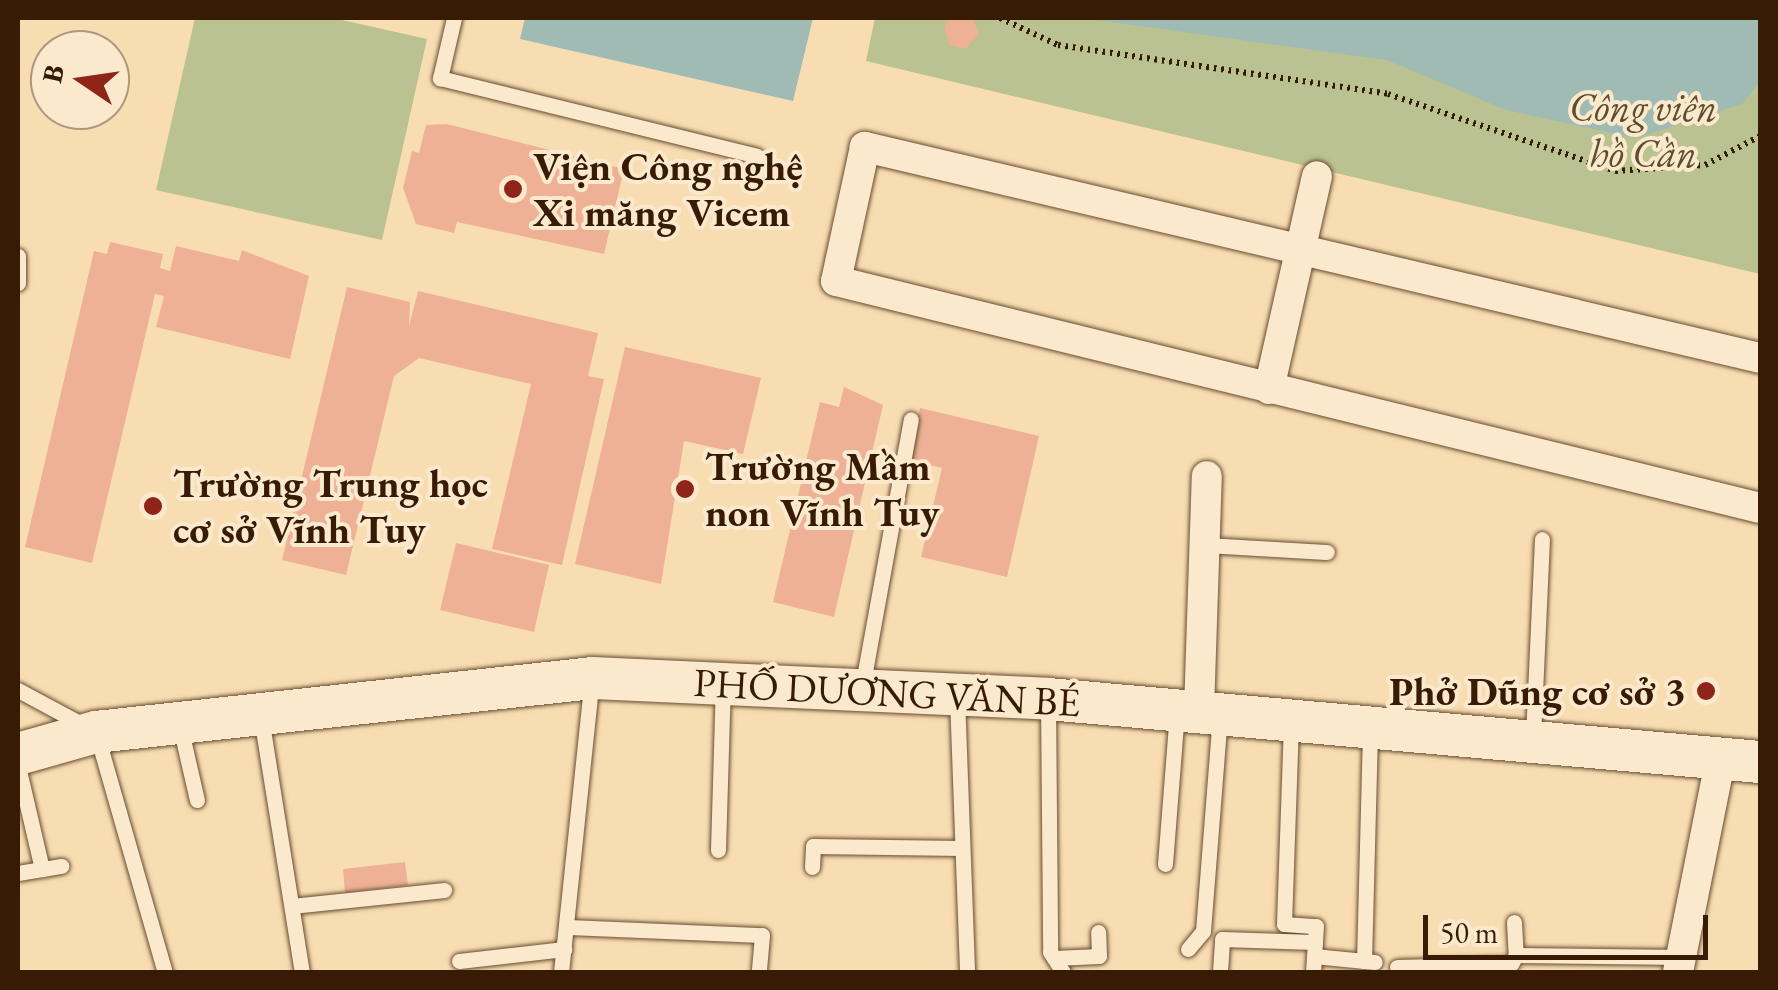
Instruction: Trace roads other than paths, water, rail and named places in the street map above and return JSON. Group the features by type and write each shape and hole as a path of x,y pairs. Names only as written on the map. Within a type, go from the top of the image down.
{"street":[{"path":"1760,358 865,147 836,281 1760,508"},
{"path":"1269,389 1317,176"},
{"path":"1199,711 1208,476"},
{"name":"PHỐ DƯƠNG VĂN BÉ","path":"18,754 96,732 592,678 1048,699 1741,760"},
{"path":"1680,964 1741,760"}],"lane":[{"path":"454,18 440,78 756,156"},
{"path":"18,256 18,283"},
{"path":"862,688 911,419"},
{"path":"1533,741 1542,540"},
{"path":"1205,545 1327,552"},
{"path":"561,972 592,678"},
{"path":"718,850 724,682"},
{"path":"18,690 96,732 164,972"},
{"path":"957,695 966,972"},
{"path":"1048,699 1054,958 1063,972"},
{"path":"1165,864 1199,711"},
{"path":"1188,949 1203,931 1199,711"},
{"path":"261,713 302,972"},
{"path":"1291,719 1284,924 1316,926 1314,957"},
{"path":"179,722 197,800"},
{"path":"1220,971 1222,939 1314,957 1370,961 1370,726"},
{"path":"18,766 42,869"},
{"path":"812,868 813,846 962,848"},
{"path":"18,873 61,866"},
{"path":"292,906 444,890"},
{"path":"1397,966 1511,964 1516,954 1514,922"},
{"path":"568,927 762,935 760,972"},
{"path":"1054,958 1098,956 1098,932"},
{"path":"459,961 564,950"},
{"path":"1516,954 1680,964"}],"water":[{"path":"525,18 813,18 793,101 520,39"},
{"path":"1082,18 1760,18 1760,82 1742,104 1636,138 1506,110 1387,60"}],"place":[{"name":"Viện Công nghệ Xi măng Vicem","path":"513,189"},
{"name":"Trường Mầm non Vĩnh Tuy","path":"685,489"},
{"name":"Trường Trung học cơ sở Vĩnh Tuy","path":"153,506"},
{"name":"Phở Dũng cơ sở 3","path":"1706,691"}],"park label":[{"name":"Công viên hồ Cần","path":"1643,130"}]}
